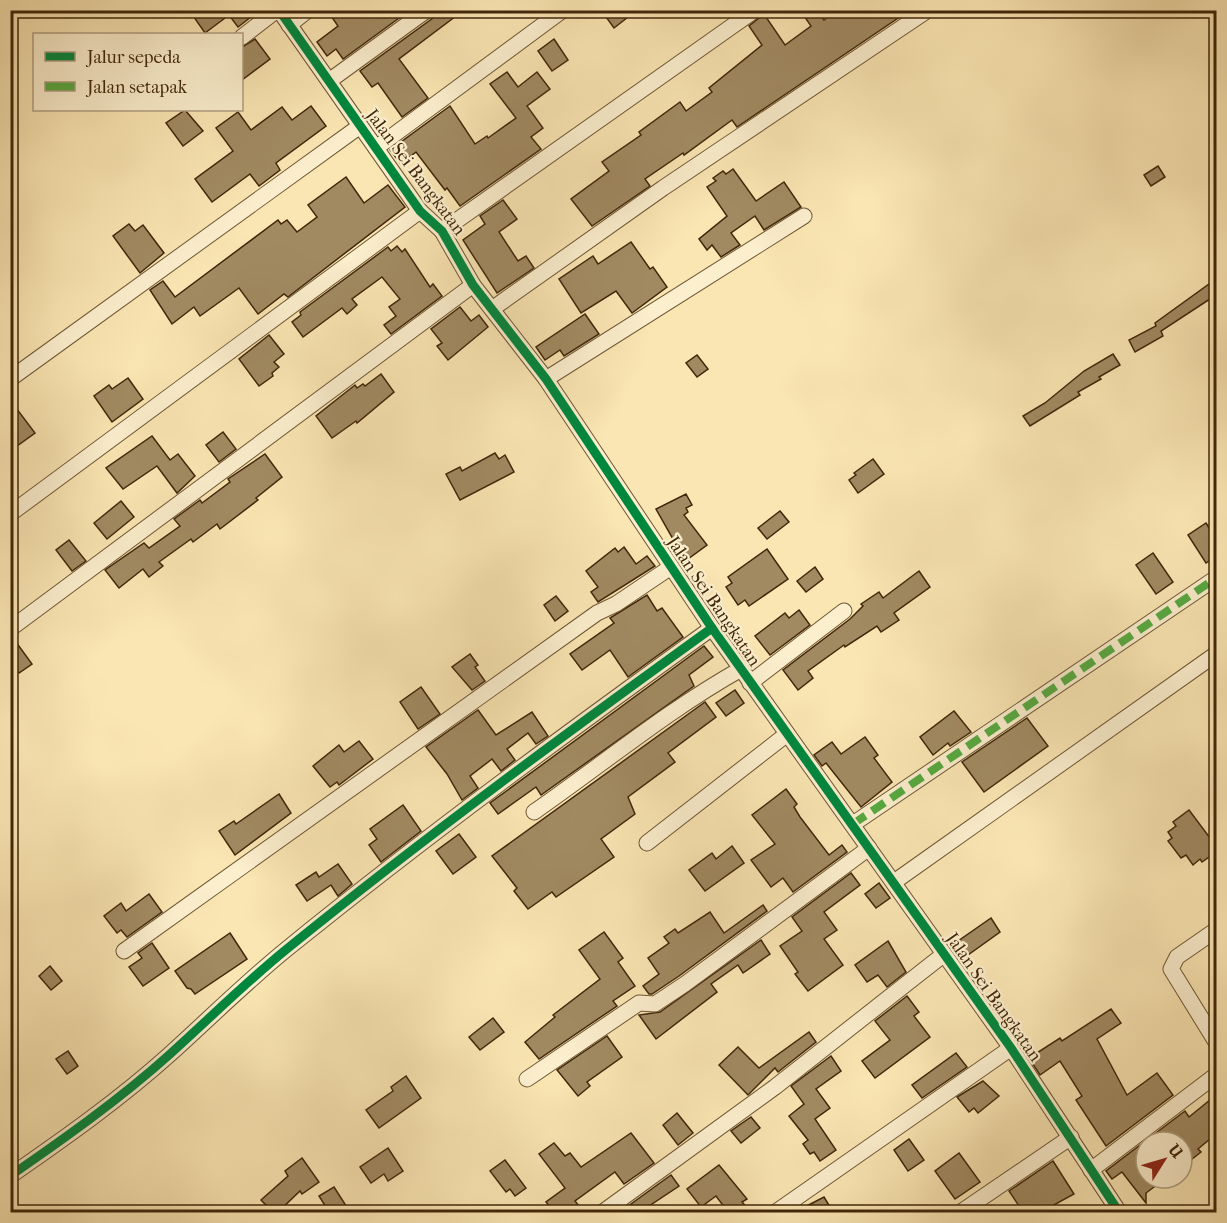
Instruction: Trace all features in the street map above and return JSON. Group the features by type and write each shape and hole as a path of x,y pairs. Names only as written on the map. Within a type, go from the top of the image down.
{"street":[{"name":"Jalan Sei Bangkatan","path":"278,10 420,211 442,231 473,285 546,379 712,628 1011,1048 1119,1212"},
{"path":"243,36 278,10"},
{"path":"289,25 308,10"},
{"path":"329,81 427,10"},
{"path":"376,148 563,10"},
{"path":"442,231 755,10"},
{"path":"492,309 663,188 928,10"},
{"path":"10,379 360,126"},
{"path":"10,514 420,211"},
{"path":"546,379 804,216"},
{"path":"10,629 473,285"},
{"path":"124,951 597,613 616,604 671,567"},
{"path":"853,824 1216,578"},
{"path":"750,683 844,611"},
{"path":"10,1176 80,1128 150,1070 248,981 359,891 712,628"},
{"path":"894,882 1216,654"},
{"path":"534,812 627,747 690,697 741,669"},
{"path":"646,843 787,734"},
{"path":"527,1078 639,1003 655,1004 685,984 869,848"},
{"path":"1216,930 1177,957 1171,969 1216,1042"},
{"path":"603,1212 775,1087 943,955"},
{"path":"776,1212 1011,1048"},
{"path":"1091,1170 1216,1075"},
{"path":"961,1212 1071,1137"}],"building":[{"path":"189,10 260,10 238,27 229,15 205,33"},
{"path":"327,10 410,10 343,59 336,49 327,56 317,42 338,26"},
{"path":"437,10 464,10 399,59 428,98 402,117 378,83 372,87 360,71 433,18"},
{"path":"601,10 637,10 614,28"},
{"path":"800,10 817,10 824,20 837,10 910,10 737,127 732,120 684,155 683,153 645,179 650,186 592,226 571,199 609,171 602,162 641,135 639,132 680,102 686,111 712,92 709,88 762,45 749,26 764,14 785,45 811,26"},
{"path":"255,39 270,59 243,79 243,46"},
{"path":"554,39 568,60 552,71 538,51"},
{"path":"507,72 518,87 537,72 550,89 527,106 543,128 531,137 541,149 460,206 416,152 401,164 390,150 450,106 475,144 487,136 488,138 516,118 490,84"},
{"path":"311,106 326,126 276,163 280,170 259,186 250,174 212,202 195,179 233,151 216,128 238,112 251,130 282,107 292,120"},
{"path":"186,111 203,131 183,146 166,123"},
{"path":"1158,166 1165,177 1151,186 1144,175"},
{"path":"733,169 756,201 784,182 801,207 764,230 755,216 731,233 740,245 721,257 712,245 707,250 699,239 727,216 707,187 716,181 713,178 723,171 726,174"},
{"path":"346,177 364,203 388,185 405,207 288,297 284,294 258,314 239,288 200,316 194,307 172,324 150,290 163,281 175,297 278,220 281,224 287,220 297,232 317,217 308,205"},
{"path":"503,200 517,219 499,232 518,261 526,256 534,268 497,293 463,240 485,224 480,216"},
{"path":"129,224 135,231 143,225 164,253 140,273 113,236"},
{"path":"631,242 650,269 653,267 667,287 632,313 616,291 581,313 559,279 593,256 598,264"},
{"path":"397,246 402,252 405,249 430,287 433,284 442,296 391,334 384,325 396,316 389,307 400,299 382,277 352,299 357,305 347,314 342,308 303,337 292,322 301,315 300,312 388,247 391,251"},
{"path":"1216,279 1216,295 1161,331 1163,336 1135,352 1129,340 1156,326 1155,323"},
{"path":"460,307 471,321 479,315 488,327 448,360 437,346 442,343 431,329"},
{"path":"585,314 599,334 564,356 560,350 545,360 536,347"},
{"path":"269,335 284,354 274,362 279,367 272,373 273,376 259,386 239,359"},
{"path":"1113,354 1120,365 1078,392 1080,395 1030,426 1023,416 1045,403 1084,371"},
{"path":"697,355 708,369 697,377 686,363"},
{"path":"381,374 394,392 357,423 356,421 332,438 316,416 355,385 357,388 363,384 365,386"},
{"path":"128,378 143,399 112,422 94,396 109,385 112,389"},
{"path":"10,400 35,433 10,451"},
{"path":"223,432 236,449 219,462 206,445"},
{"path":"152,436 170,460 178,454 195,476 177,493 157,466 123,489 106,468"},
{"path":"495,453 499,459 505,455 514,472 460,500 446,474 460,467 462,471"},
{"path":"265,454 282,477 256,498 258,500 220,529 217,524 193,542 191,539 159,562 163,566 149,577 143,569 119,588 105,570 144,543 149,548 180,526 174,519 200,500 202,503 230,482 228,479"},
{"path":"873,459 884,474 858,493 849,480 856,475 854,473"},
{"path":"686,494 692,505 686,508 688,512 684,515 707,545 688,559 673,539 656,509"},
{"path":"121,501 134,517 107,539 94,523"},
{"path":"780,511 789,522 767,539 758,528"},
{"path":"1206,523 1216,539 1216,556 1206,563 1188,535"},
{"path":"69,540 86,561 72,571 56,550"},
{"path":"624,547 636,564 647,556 655,566 598,602 591,592 598,587 586,571 615,548 618,552"},
{"path":"767,549 788,579 749,606 745,600 738,605 726,587 732,583 728,577"},
{"path":"1153,553 1173,582 1156,594 1136,565"},
{"path":"815,567 823,579 806,592 797,581"},
{"path":"919,571 930,587 894,613 899,620 881,632 877,626 845,647 844,645 808,671 813,678 798,690 783,670 850,619 863,606 861,604 879,592 883,598"},
{"path":"647,595 657,611 662,608 683,637 628,677 610,650 582,670 570,654 614,623 610,618"},
{"path":"556,596 568,611 555,621 544,605"},
{"path":"799,610 810,625 770,655 755,636 785,613 789,618"},
{"path":"13,638 32,664 19,673 10,662"},
{"path":"704,646 713,657 689,675 694,686 541,795 536,787 498,814 490,803"},
{"path":"470,654 478,665 475,667 485,681 472,690 452,667"},
{"path":"421,687 440,714 418,729 400,702"},
{"path":"735,690 744,703 726,716 716,703"},
{"path":"705,702 716,717 668,753 675,762 628,797 635,814 601,839 614,857 556,897 552,892 528,909 514,891 517,888 492,856"},
{"path":"478,710 496,735 532,712 548,736 536,744 528,733 507,749 515,760 501,771 492,759 470,776 478,788 462,800 447,774 426,747"},
{"path":"954,711 971,732 950,746 948,743 933,755 920,737"},
{"path":"1027,718 1048,746 984,792 962,762"},
{"path":"865,737 878,755 874,758 892,782 861,807 826,763 822,766 814,755 832,742 841,754"},
{"path":"359,741 373,759 339,785 337,782 330,787 313,766 339,745 344,752"},
{"path":"786,789 797,804 794,807 800,817 829,855 842,845 847,852 793,892 783,878 771,887 751,860 775,844 752,815"},
{"path":"279,794 291,813 235,855 219,831 234,821 236,824"},
{"path":"403,805 421,831 381,862 369,845 377,839 370,829"},
{"path":"1189,810 1216,846 1216,852 1202,862 1200,859 1193,865 1186,855 1181,858 1168,841 1172,838 1168,832 1176,826 1173,822"},
{"path":"459,834 476,857 453,874 436,851"},
{"path":"732,846 744,863 705,891 689,870 712,853 716,859"},
{"path":"338,864 352,884 338,896 331,885 307,901 296,885 316,872 319,877"},
{"path":"851,873 860,885 824,912 837,930 824,939 843,965 808,991 795,974 798,972 780,946 802,931 792,917"},
{"path":"879,883 890,898 876,908 865,894"},
{"path":"149,894 162,912 127,937 121,930 117,933 104,916 121,903 126,911"},
{"path":"763,905 767,911 679,976 652,994 649,994 643,986 659,974 648,958 669,943 664,937 675,929 678,933 710,912 724,933"},
{"path":"991,918 1000,932 961,960 951,946"},
{"path":"604,932 623,958 618,962 635,986 613,1001 617,1006 539,1059 525,1042 555,1017 553,1015 600,979 579,950"},
{"path":"230,933 247,959 195,994 187,988 175,971"},
{"path":"761,940 770,954 743,973 738,965 711,984 717,992 656,1039 639,1015 660,1012"},
{"path":"888,941 906,972 887,987 878,975 867,982 855,965"},
{"path":"152,943 169,968 143,986 129,967 142,958 138,953"},
{"path":"50,966 62,981 51,990 39,976"},
{"path":"907,996 919,1012 914,1016 930,1037 875,1078 862,1061 890,1040 875,1021"},
{"path":"1111,1009 1121,1023 1097,1039 1127,1095 1157,1073 1173,1095 1106,1146 1076,1100 1082,1096 1060,1061 1040,1075 1029,1058 1060,1038 1062,1041"},
{"path":"493,1018 504,1032 480,1050 469,1037"},
{"path":"809,1032 816,1042 778,1072 775,1068 748,1095 719,1065 738,1047 759,1068"},
{"path":"607,1036 622,1057 587,1082 590,1086 578,1096 557,1070"},
{"path":"68,1051 78,1066 67,1074 56,1059"},
{"path":"956,1053 967,1067 922,1098 912,1085"},
{"path":"831,1056 841,1071 816,1089 830,1108 815,1119 836,1150 820,1161 814,1152 810,1154 803,1144 808,1140 789,1116 804,1104 791,1086"},
{"path":"406,1076 421,1098 379,1128 366,1110 393,1091 391,1087"},
{"path":"983,1081 999,1096 978,1113 974,1108 969,1112 957,1097"},
{"path":"1216,1095 1216,1134 1198,1149 1201,1152 1194,1158 1194,1130 1160,1130 1185,1111 1189,1117"},
{"path":"677,1113 693,1133 678,1145 663,1125"},
{"path":"751,1117 760,1128 741,1143 731,1131"},
{"path":"631,1133 654,1163 624,1184 615,1172 575,1201 584,1212 554,1212 546,1202 565,1188 539,1154 554,1143 565,1156 570,1153 581,1167"},
{"path":"909,1139 924,1160 908,1171 894,1150"},
{"path":"388,1148 403,1171 388,1181 384,1174 371,1183 360,1167"},
{"path":"1134,1150 1134,1188 1122,1172 1112,1179 1106,1171"},
{"path":"959,1153 980,1182 955,1199 935,1171"},
{"path":"302,1158 319,1182 302,1194 300,1191 278,1212 273,1212 261,1200 288,1176 285,1171"},
{"path":"505,1160 526,1188 515,1196 510,1189 506,1192 490,1171"},
{"path":"1053,1161 1074,1194 1041,1212 1023,1212 1009,1191"},
{"path":"719,1165 747,1199 742,1202 751,1212 728,1212 716,1196 701,1207 687,1189"},
{"path":"671,1175 679,1186 640,1212 620,1212"},
{"path":"334,1187 350,1212 329,1212 319,1196"},
{"path":"1136,1190 1150,1190 1146,1193 1146,1203"},
{"path":"824,1197 833,1212 795,1212"}],"marked path":[{"path":"853,824 1216,578"}],"cycle path":[{"path":"279,10 420,211 442,231 473,285 546,379 712,628 1011,1048 1119,1212"},
{"path":"10,1176 72,1133 131,1087 272,961 444,825 712,628"}]}
